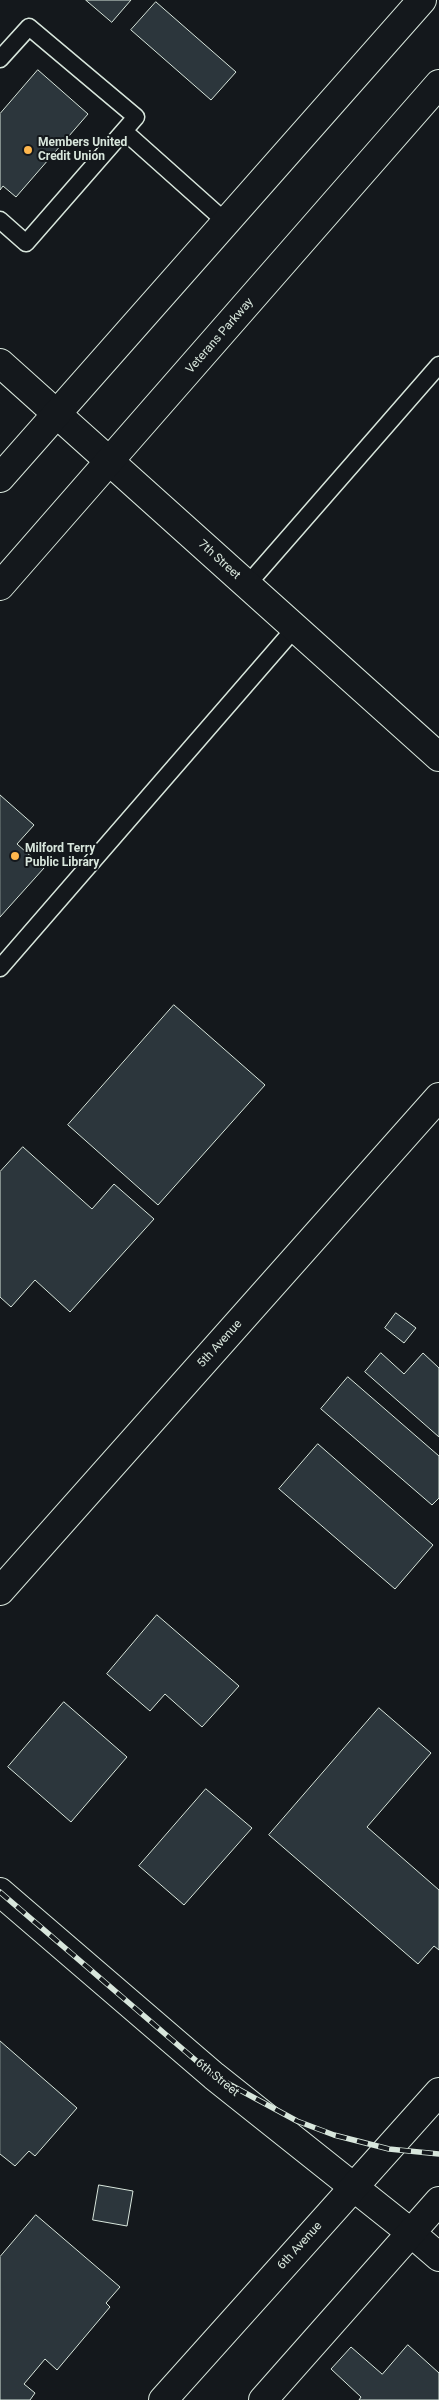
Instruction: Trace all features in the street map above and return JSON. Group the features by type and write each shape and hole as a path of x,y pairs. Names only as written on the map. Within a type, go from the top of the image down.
{"main road":[{"path":"0,478 422,0"},
{"name":"Veterans Parkway","path":"0,586 110,463 439,84"},
{"name":"7th Street","path":"0,363 439,757"},
{"name":"5th Avenue","path":"0,1591 439,1097"},
{"name":"6th Street","path":"0,1892 214,2076 355,2187 439,2257"},
{"name":"6th Avenue","path":"163,2400 439,2092"},
{"path":"263,2400 439,2201"}],"lane":[{"path":"0,58 29,27 136,117 26,243 0,220"},
{"path":"124,131 226,222"},
{"path":"247,586 439,365"},
{"path":"0,968 295,628"}],"building":[{"path":"86,0 131,0 112,22"},
{"path":"156,2 236,72 211,100 131,30"},
{"name":"Members United Credit Union","path":"38,70 88,114 16,197 3,186 0,190 0,114"},
{"name":"Milford Terry Public Library","path":"0,795 34,825 17,844 44,868 0,917"},
{"path":"174,1005 265,1085 158,1205 68,1125"},
{"path":"23,1147 92,1209 114,1184 154,1219 70,1312 35,1280 11,1307 0,1297 0,1172"},
{"path":"396,1313 416,1328 404,1343 385,1328"},
{"path":"381,1353 404,1374 423,1353 439,1368 439,1437 365,1372"},
{"path":"348,1377 439,1456 439,1498 432,1505 321,1409"},
{"path":"318,1444 433,1545 395,1589 279,1489"},
{"path":"157,1615 239,1686 202,1727 165,1694 150,1711 107,1674"},
{"path":"64,1702 127,1757 71,1822 8,1767"},
{"path":"379,1708 431,1753 367,1827 439,1890 439,1950 434,1946 418,1964 269,1835"},
{"path":"206,1789 252,1828 184,1905 139,1866"},
{"path":"0,2041 77,2108 35,2156 29,2151 15,2166 0,2154"},
{"path":"99,2185 133,2191 127,2226 93,2220"},
{"path":"36,2215 120,2287 106,2303 110,2307 57,2370 45,2359 24,2384 35,2393 30,2400 0,2400 0,2257"},
{"path":"408,2345 439,2373 439,2400 359,2400 361,2397 331,2369 351,2347 382,2374"}],"railway":[{"path":"0,1892 214,2076 297,2121 334,2135 389,2149 439,2154"}],"place":[{"name":"Members United Credit Union","path":"28,150"},
{"name":"Milford Terry Public Library","path":"15,856"}]}
